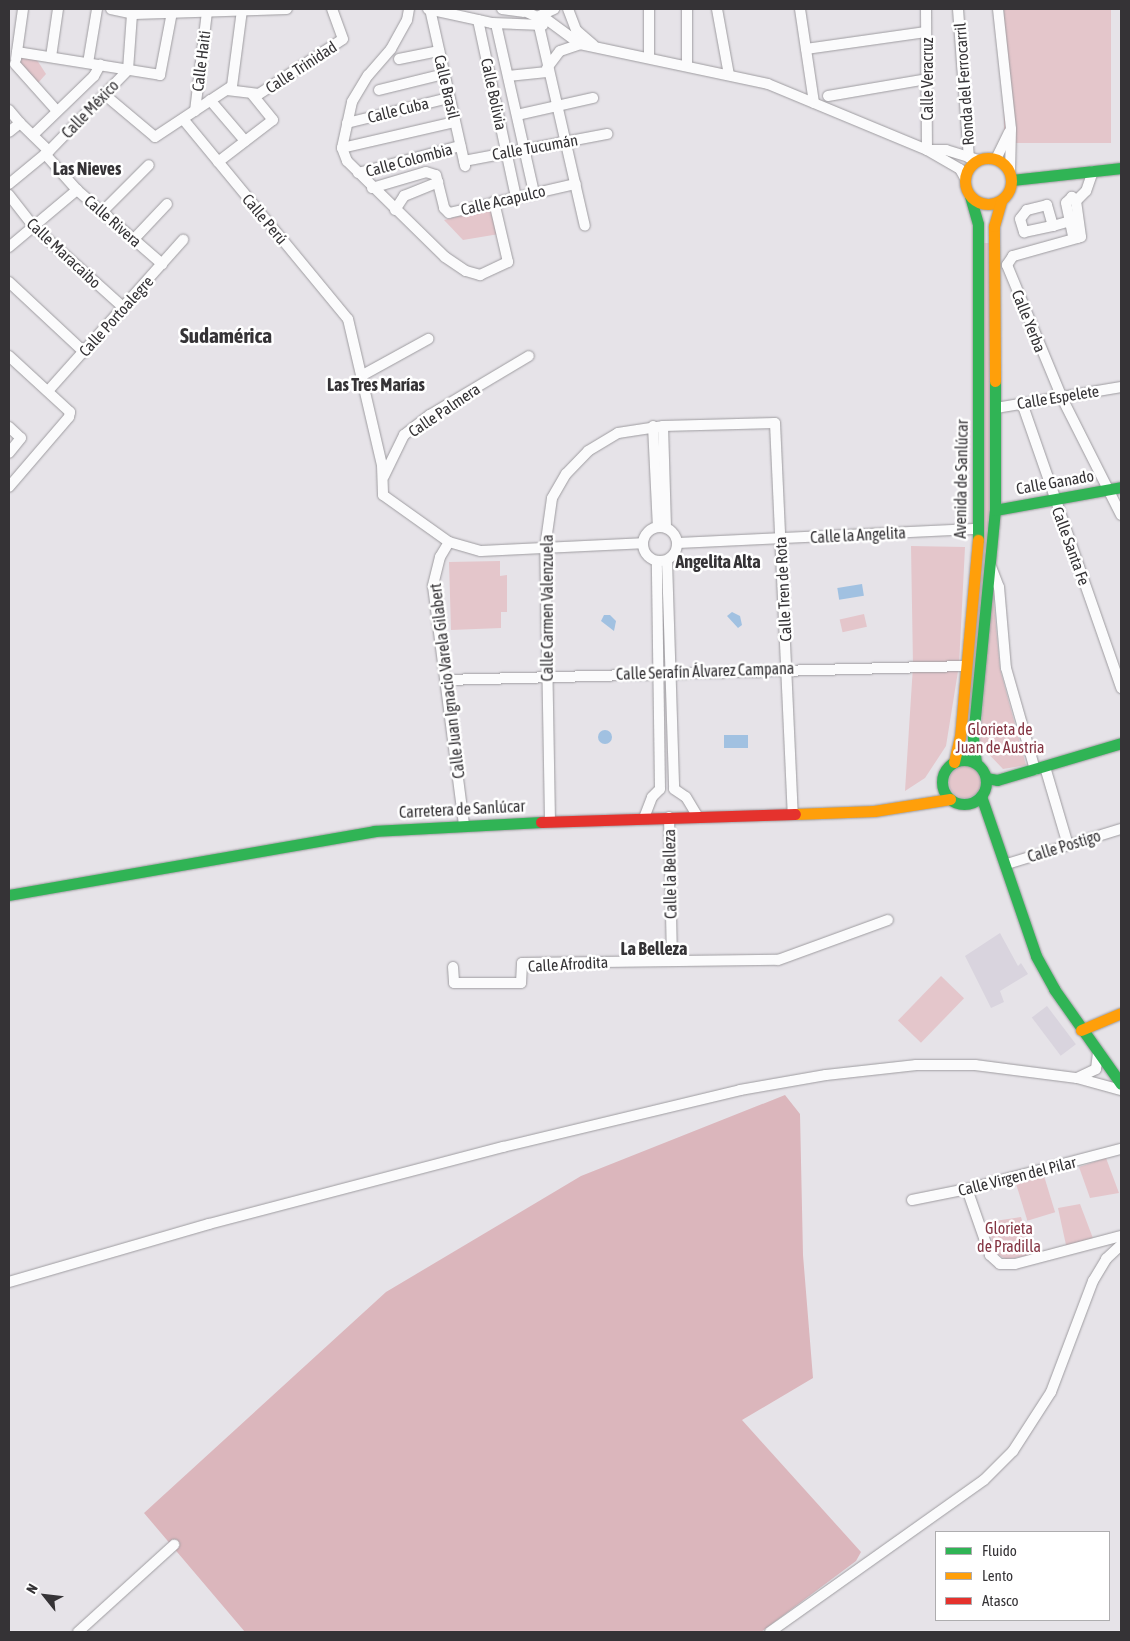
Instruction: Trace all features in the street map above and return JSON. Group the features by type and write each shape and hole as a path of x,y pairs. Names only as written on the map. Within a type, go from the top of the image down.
{"main road":[{"path":"974,159 996,159 1011,177 1008,194 1001,201 984,205 970,196 965,178 974,159"},
{"path":"1011,177 1121,167"},
{"name":"Avenida de Sanlúcar","path":"954,762 960,737 979,528 978,224 970,196"},
{"name":"Avenida de Sanlúcar","path":"976,763 973,738 995,510 994,226 1001,201"},
{"name":"Calle Ganado","path":"995,510 1121,486"},
{"path":"921,802 954,762 963,760 976,763 986,778 997,780 1121,743"},
{"path":"943,776 943,788 950,799 964,804 993,826"},
{"path":"986,778 981,796 1007,864 1036,956 1081,1030 1121,1084"},
{"path":"964,804 981,796"},
{"name":"Carretera de Sanlúcar","path":"9,895 374,832 464,824 874,811 921,802 950,799"},
{"path":"1081,1030 1121,1012"}],"street":[{"path":"24,9 17,52 12,67 58,111"},
{"path":"51,57 58,9"},
{"path":"88,63 97,9"},
{"path":"111,9 132,14 287,9"},
{"name":"Calle Trinidad","path":"227,90 258,94 343,39 332,9"},
{"path":"409,9 407,20 390,49 368,75 352,102 342,148 347,161 372,188 445,257 466,271 480,275 508,262 494,202"},
{"path":"429,9 496,24 539,19 554,9"},
{"name":"Calle Brasil","path":"429,9 464,163"},
{"path":"502,9 521,10 550,24 580,44"},
{"path":"568,9 576,30 592,45"},
{"path":"649,9 649,57"},
{"path":"687,9 687,65"},
{"path":"717,9 729,75"},
{"path":"800,9 814,103"},
{"name":"Calle Veracruz","path":"926,9 927,150"},
{"name":"Ronda del Ferrocarril","path":"958,9 974,159"},
{"path":"998,9 1011,129 1011,177"},
{"path":"106,95 155,138 232,86 242,10"},
{"path":"17,52 160,75 172,12"},
{"name":"Calle Haiti","path":"195,111 208,12"},
{"name":"Calle México","path":"9,184 47,152 106,95 128,70 132,14"},
{"path":"539,19 547,70 585,226"},
{"name":"Calle Bolivia","path":"478,20 516,197"},
{"path":"496,24 534,193"},
{"path":"806,49 926,32"},
{"path":"508,76 547,70 560,51 580,44 687,65 768,84 927,150 960,169 965,178"},
{"path":"399,59 439,50"},
{"path":"33,135 94,76 100,65"},
{"path":"379,90 444,74"},
{"path":"828,96 927,79"},
{"path":"218,162 273,120 252,94"},
{"name":"Calle Cuba","path":"347,123 450,98"},
{"path":"517,115 593,98"},
{"path":"210,100 245,141"},
{"name":"Calle Rivera","path":"9,110 33,135 77,190 162,264"},
{"name":"Calle Perú","path":"183,119 348,319 361,376"},
{"path":"342,148 455,122"},
{"path":"9,132 20,123"},
{"name":"Ronda del Ferrocarril","path":"996,159 1011,129"},
{"name":"Calle Tucumán","path":"464,163 524,149 607,134"},
{"name":"Calle Colombia","path":"358,173 460,146"},
{"path":"927,150 946,150 974,159"},
{"path":"102,212 149,165"},
{"path":"1076,201 1086,191 1093,171"},
{"path":"372,188 426,172 436,175 438,182 404,196 395,210"},
{"name":"Calle Acapulco","path":"438,182 444,208 449,213 576,184"},
{"path":"9,246 77,190"},
{"name":"Calle Maracaibo","path":"9,196 33,226 123,307"},
{"path":"1072,197 1076,201 1083,234 1078,238 1073,236 1067,200 1072,197"},
{"path":"134,239 167,204"},
{"path":"1053,226 1070,222"},
{"name":"Calle Yerba","path":"1078,238 1013,256 1007,265 1062,398 1121,515"},
{"name":"Calle Portoalegre","path":"48,391 183,240"},
{"path":"9,282 84,352"},
{"path":"428,338 361,376 382,465 380,484 383,495 449,542 481,550 642,543"},
{"path":"9,356 70,412 69,417 9,487"},
{"name":"Calle Palmera","path":"380,484 404,435 430,415 529,356"},
{"name":"Calle Espelete","path":"996,408 1062,398 1121,386"},
{"name":"Calle Santa Fe","path":"1022,403 1121,688"},
{"name":"Calle Carmen Valenzuela","path":"550,821 545,548 552,498 566,474 588,451 618,433 658,426 775,424"},
{"name":"Calle Tren de Rota","path":"775,424 788,669 793,814"},
{"path":"658,426 662,527"},
{"path":"9,427 21,438 9,453"},
{"path":"662,527 673,532 678,543 674,556 662,561 644,551 642,543 648,531 662,527"},
{"name":"Calle la Angelita","path":"678,543 979,528"},
{"name":"Calle Juan Ignacio Varela Gilabert","path":"449,542 440,558 433,586 464,824"},
{"path":"662,561 674,788"},
{"path":"644,818 647,806 660,789 657,672 662,561"},
{"path":"990,564 999,587 1006,668 1068,845"},
{"name":"Calle Serafín Álvarez Campana","path":"445,680 657,672 966,666"},
{"path":"660,789 674,788 686,797 698,817"},
{"name":"Calle la Belleza","path":"669,817 672,960"},
{"name":"Calle Postigo","path":"1007,864 1121,829"},
{"name":"Calle Afrodita","path":"452,967 454,983 521,983 522,963 778,960 888,920"},
{"path":"1077,1078 1092,1071 1099,1064 1097,1052"},
{"path":"9,1282 209,1224 502,1147 740,1090 826,1075 916,1065 1013,1067 1077,1078 1121,1090"},
{"path":"1092,1071 1098,1083"},
{"name":"Calle Virgen del Pilar","path":"912,1200 967,1189 1121,1149"},
{"path":"967,1189 990,1255 1000,1264 1015,1264 1121,1236"},
{"path":"1100,1242 1105,1248 1106,1259"},
{"path":"770,1632 984,1480 1013,1451 1051,1392 1087,1295 1106,1259 1121,1245"},
{"path":"78,1632 174,1545"}],"shaded area":[{"path":"1000,933 1018,966 1021,963 1028,974 1000,991 1004,1002 991,1008 965,956"},
{"path":"1047,1006 1076,1044 1061,1056 1032,1017"},
{"path":"785,1095 800,1114 803,1255 813,1378 742,1420 861,1552 856,1561 761,1632 245,1632 144,1513 386,1292 581,1176"}],"green space":[{"path":"1004,9 1111,9 1111,143 1004,143"},
{"path":"19,55 37,60 46,74 38,83 18,61"},
{"path":"490,208 499,234 463,240 444,220"},
{"path":"982,243 990,243 989,511 970,732"},
{"path":"911,546 965,547 959,665 946,746 925,778 905,791 913,666"},
{"path":"500,561 500,576 507,575 507,612 501,612 501,628 451,630 449,562"},
{"name":"Glorieta de Juan de Austria","path":"992,584 1000,669 1026,765 1003,769 980,745"},
{"path":"864,614 867,627 843,632 840,620"},
{"path":"965,766 976,771 981,782 976,793 965,798 954,793 949,782 954,771"},
{"path":"941,976 964,998 921,1043 898,1021"},
{"path":"1106,1158 1119,1193 1090,1198 1079,1167"},
{"path":"1044,1176 1055,1212 1027,1221 1016,1184"},
{"path":"1080,1204 1094,1241 1066,1245 1058,1208"},
{"name":"Glorieta de Pradilla","path":"1021,1217 1032,1255 1006,1259 995,1253 988,1222"}],"water":[{"path":"862,584 864,596 839,600 837,588"},
{"path":"732,612 740,616 742,625 738,628 727,616"},
{"path":"604,615 610,615 616,621 614,631 601,621"},
{"path":"605,730 610,732 612,737 610,742 605,744 600,742 598,737 600,732"},
{"path":"724,735 748,735 748,748 724,748"}],"traffic: fast":[{"path":"1012,180 1121,168"},
{"path":"970,196 978,224 978,540"},
{"path":"976,763 973,738 995,510 995,381"},
{"path":"995,510 1121,487"},
{"path":"986,778 997,780 1121,743"},
{"path":"960,760 968,760 980,766 986,782 980,798 968,804 960,804 948,798 942,786 942,778 948,766 960,760"},
{"path":"981,796 1036,956 1054,989 1121,1084"},
{"path":"9,895 374,831 541,822"}],"traffic: slow":[{"path":"993,158 997,159 1007,168 1010,172 1011,181 1010,190 1001,200 993,204 983,204 975,200 966,190 965,176 969,168 979,159 993,158"},
{"path":"995,381 994,226 1001,201"},
{"path":"954,762 960,737 978,540"},
{"path":"795,814 874,811 950,799"},
{"path":"1081,1030 1121,1013"}],"traffic: jam":[{"path":"541,822 795,814"}],"district":[{"name":"Las Nieves","path":"87,169"},
{"name":"Sudamérica","path":"226,335"},
{"name":"Las Tres Marías","path":"376,385"},
{"name":"Angelita Alta","path":"718,562"},
{"name":"La Belleza","path":"654,949"}]}
